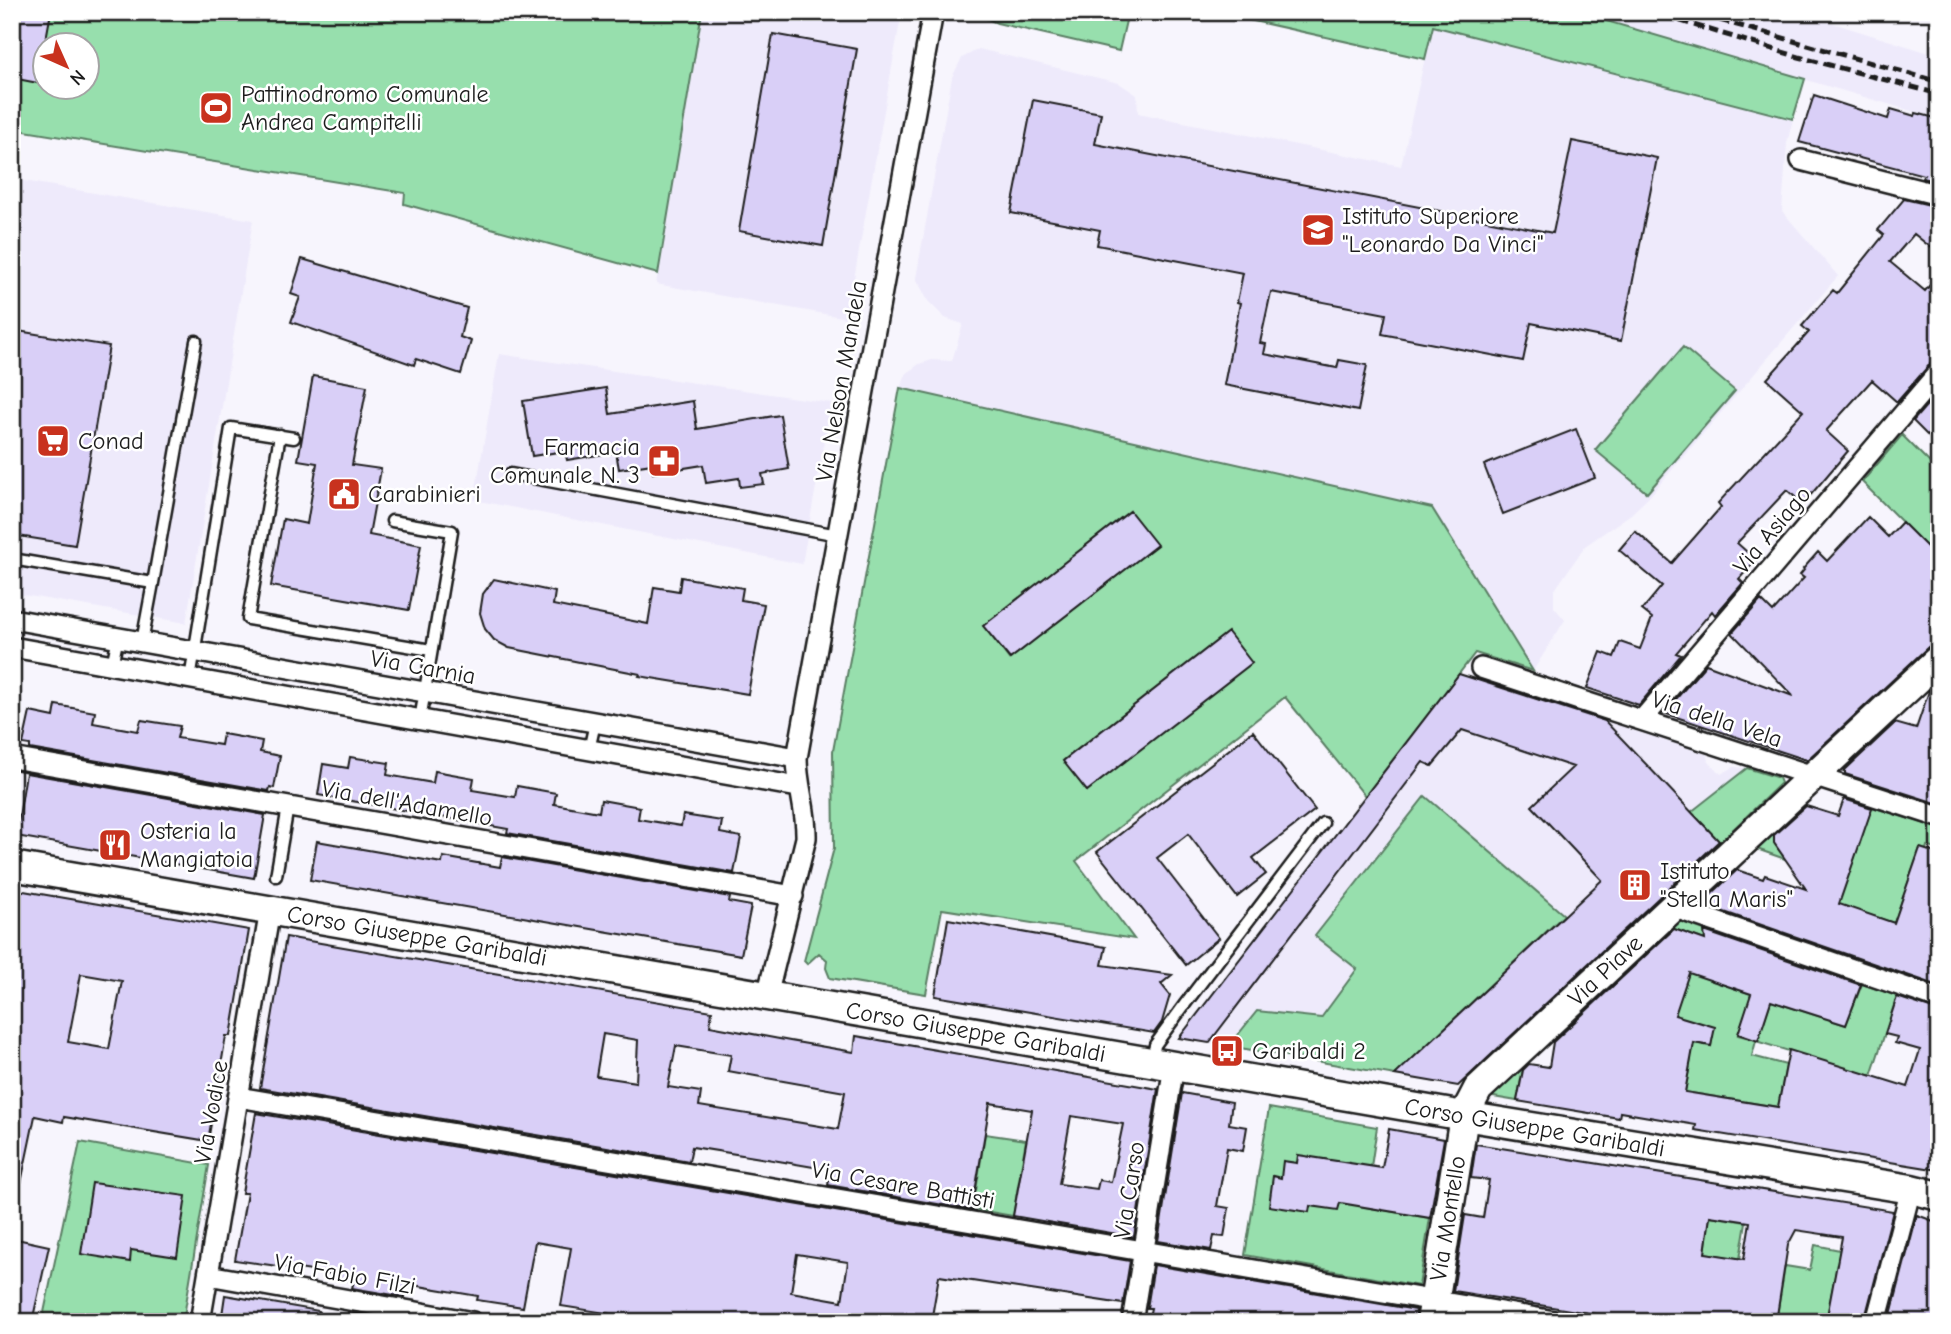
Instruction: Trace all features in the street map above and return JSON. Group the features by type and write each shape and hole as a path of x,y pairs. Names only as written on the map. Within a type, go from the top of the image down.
{"street":[{"name":"Via Nelson Mandela","path":"797,758 933,12"},
{"path":"1801,160 1939,195"},
{"name":"Via Asiago","path":"1642,720 1939,372"},
{"name":"Via Carnia","path":"12,618 797,758"},
{"path":"12,647 798,787"},
{"name":"Via Piave","path":"1464,1115 1485,1082 1939,659"},
{"name":"Via della Vela","path":"1480,668 1939,817"},
{"name":"Via dell'Adamello","path":"12,758 793,897"},
{"path":"767,996 806,838 804,807 798,787 797,758"},
{"name":"Corso Giuseppe Garibaldi","path":"12,866 1163,1064 1911,1189 1939,1196"},
{"path":"1676,903 1684,911 1939,999"},
{"name":"Via Vodice","path":"200,1322 270,910"},
{"name":"Via Carso","path":"1132,1322 1144,1250 1163,1064"},
{"name":"Via Cesare Battisti","path":"238,1097 1144,1250 1433,1311 1560,1322"},
{"name":"Via Montello","path":"1433,1311 1464,1115"},
{"path":"1876,1322 1911,1189"},
{"name":"Via Fabio Filzi","path":"208,1275 473,1322"}],"lane":[{"path":"142,642 196,341"},
{"path":"190,679 231,428 294,438"},
{"path":"280,435 248,619 431,650"},
{"path":"511,474 838,535"},
{"path":"393,521 452,531 420,720"},
{"path":"12,559 153,583"},
{"path":"112,665 118,637"},
{"path":"589,750 595,723"},
{"path":"276,876 288,807"},
{"path":"1163,1064 1155,1045 1323,823"}],"shaded area":[{"path":"702,12 881,12 897,17 900,22 847,318 656,284"},
{"path":"1576,12 1797,12 1939,56 1939,119"},
{"path":"1432,26 1793,119 1787,143 1782,211 1838,276 1648,498 1631,514 1585,546 1554,591 1554,607 1565,620 1533,671 1432,508 900,388 906,374 919,364 932,360 952,361 963,324 945,318 928,301 916,278 952,77 962,58 979,49 1119,83 1137,95 1138,113 1401,166"},
{"path":"12,179 253,220 186,623 12,593"},
{"path":"499,354 831,403 802,564 474,500"},
{"path":"1459,674 1706,754 1709,762 1721,774 1734,767 1747,768 1779,778 1781,783 1458,1086 1179,1038"}],"green space":[{"path":"12,12 702,12 658,274 404,204 405,193 12,129"},
{"path":"972,12 1128,12 1119,51 997,23"},
{"path":"1213,12 1576,12 1805,79 1793,119 1433,26 1425,59"},
{"path":"1683,347 1735,391 1647,493 1595,450"},
{"path":"900,388 1432,508 1533,671 1475,653 1365,796 1285,697 1076,861 1134,939 942,909 926,994 830,978 826,968 827,960 819,953 807,964 804,961 834,848 833,751","holes":["1130,511 1156,545 1009,659 984,626","1227,633 1087,791 1064,760"]},
{"path":"1902,435 1939,472 1939,559 1862,482"},
{"path":"1747,768 1779,778 1781,783 1720,842 1691,812"},
{"path":"1425,796 1564,915 1395,1075 1229,1046 1257,1011 1321,1018 1357,969 1315,936"},
{"path":"1872,807 1939,828 1939,850 1927,846 1926,850 1920,848 1894,923 1827,901 1847,879"},
{"path":"1775,829 1774,843 1785,859 1754,848"},
{"path":"1676,920 1727,938 1713,981 1752,994 1738,1035 1746,1037 1751,1021 1763,1025 1771,1001 1846,1025 1862,984 1897,996 1871,1076 1756,1041 1752,1056 1786,1065 1778,1107 1685,1092 1691,1059 1633,1033 1711,1046 1714,1028 1600,992 1613,980 1679,1001 1700,938 1669,927"},
{"path":"1524,1063 1517,1101 1488,1096"},
{"path":"1269,1108 1377,1127 1365,1207 1430,1218 1419,1286 1245,1255"},
{"path":"985,1134 1026,1140 1013,1216 973,1209"},
{"path":"80,1142 209,1165 183,1322 42,1322"},
{"path":"1710,1216 1746,1222 1740,1259 1705,1253"},
{"path":"1815,1245 1840,1250 1826,1322 1776,1322 1785,1266 1810,1270"}],"building":[{"path":"12,12 51,12 47,32 32,32 32,82 12,78"},
{"path":"773,34 857,49 823,246 739,231"},
{"path":"1814,95 1888,119 1891,109 1939,119 1939,182 1922,178 1924,175 1799,142"},
{"name":"Istituto Superiore \"Leonardo Da Vinci\"","path":"1033,100 1101,113 1095,144 1553,233 1572,141 1657,158 1621,341 1531,323 1523,361 1382,334 1386,314 1271,292 1260,343 1266,344 1264,354 1337,368 1339,360 1367,365 1358,411 1224,385 1243,273 1097,245 1100,230 1011,213"},
{"path":"1904,199 1939,207 1939,254 1914,234 1890,262 1925,291 1939,274 1939,360 1930,364 1897,402 1872,380 1826,431 1848,451 1803,504 1787,490 1737,543 1756,560 1739,579 1743,583 1715,615 1712,611 1676,653 1681,655 1639,705 1587,688 1601,652 1614,657 1620,642 1640,649 1652,618 1642,610 1662,586 1619,550 1635,531 1672,563 1721,507 1718,503 1803,411 1767,379 1809,332 1802,326 1833,290 1837,293 1884,235 1878,230"},
{"path":"302,259 467,308 460,337 471,341 461,374 416,359 414,365 291,322 300,297 291,294"},
{"name":"Conad","path":"12,330 109,346 75,545 12,535"},
{"name":"Carabinieri","path":"313,376 367,386 352,465 381,469 369,535 421,545 409,610 271,586 283,519 307,524 317,463 298,460"},
{"path":"606,388 610,414 693,401 697,429 780,415 789,469 762,474 764,484 740,487 739,478 706,483 703,465 653,473 652,464 619,469 616,452 567,460 565,451 532,456 523,401"},
{"path":"1939,391 1939,447 1913,421"},
{"path":"1576,429 1595,478 1503,514 1484,465"},
{"path":"1130,511 1157,545 1010,659 983,626"},
{"path":"1868,517 1888,537 1902,522 1939,559 1939,640 1928,647 1807,760 1664,713 1706,664 1793,696 1732,633 1761,600 1773,612 1804,578 1800,575 1803,569 1818,552 1827,561"},
{"path":"681,577 743,588 741,600 764,604 748,694 639,676 640,674 509,648 494,640 485,629 480,613 483,594 494,579 555,592 553,605 648,624 654,587 679,591"},
{"path":"1228,632 1252,663 1087,791 1063,761"},
{"name":"Istituto \"Stella Maris\"","path":"1459,674 1605,721 1719,841 1458,1086 1395,1075 1602,880 1532,806 1573,767 1462,730 1432,766 1423,762 1209,1043 1179,1038"},
{"path":"1939,682 1939,804 1845,774 1845,770 1895,723 1916,729 1929,691"},
{"path":"56,705 95,712 93,723 138,731 141,720 180,726 177,738 221,745 223,734 262,741 260,752 280,756 274,788 270,787 269,791 30,749 30,745 23,744 30,712 54,717"},
{"path":"1253,731 1315,810 1253,858 1266,874 1237,897 1188,834 1157,858 1219,938 1186,965 1097,852"},
{"path":"350,757 389,763 387,775 433,783 435,771 474,778 472,790 515,797 517,786 556,793 554,804 599,812 601,800 640,807 638,819 681,826 683,815 722,821 720,833 741,837 734,873 507,833 508,829 318,795 323,764 348,768"},
{"path":"26,773 265,815 254,878 16,836"},
{"path":"1844,799 1872,808 1839,904 1894,923 1920,848 1939,854 1939,986 1701,904 1737,870 1763,879 1765,875 1806,889 1774,843 1774,835 1806,806 1838,816"},
{"path":"317,841 442,863 443,857 500,867 502,857 730,897 729,902 751,906 741,955 310,880"},
{"path":"12,889 249,930 231,1036 226,1036 208,1141 64,1117 63,1122 35,1116 21,1183 12,1182","holes":["81,974 122,981 109,1049 68,1042"]},
{"path":"948,919 1106,947 1102,965 1172,975 1161,984 1170,995 1162,1022 1154,1033 935,996"},
{"path":"1674,929 1705,940 1704,931 1861,985 1846,1025 1771,1001 1758,1041 1738,1034 1751,994 1689,973 1675,1015 1715,1027 1711,1046 1694,1043 1685,1092 1778,1107 1789,1050 1908,1087 1920,1050 1895,1043 1897,1037 1885,1034 1897,997 1939,1011 1939,1170 1695,1130 1696,1125 1620,1112 1619,1118 1517,1101 1523,1070 1529,1064 1549,1067 1553,1042"},
{"path":"286,937 712,1011 710,1026 790,1041 854,1052 856,1036 1158,1089 1134,1237 1013,1216 1032,1110 990,1103 972,1210 828,1185 831,1170 767,1159 692,1147 689,1161 260,1088","holes":["603,1034 638,1040 636,1082 596,1076","676,1046 731,1055 728,1071 845,1092 838,1129 699,1106 701,1092 668,1087","1071,1116 1123,1124 1111,1182 1099,1180 1097,1189 1059,1184"]},
{"path":"1182,1093 1232,1102 1229,1124 1247,1127 1243,1151 1227,1148 1217,1206 1229,1208 1224,1237 1214,1236 1211,1250 1158,1241"},
{"path":"256,1113 1130,1261 1123,1304 939,1276 931,1322 644,1322 644,1319 561,1306 571,1248 535,1242 523,1307 407,1284 405,1297 352,1288 354,1281 339,1279 340,1275 235,1260 247,1193 242,1193","holes":["797,1254 848,1262 842,1301 791,1292"]},
{"path":"1389,1129 1444,1139 1430,1218 1340,1203 1338,1210 1310,1206 1309,1212 1269,1206 1273,1176 1281,1178 1283,1161 1297,1163 1298,1155 1382,1168"},
{"path":"1476,1144 1893,1211 1864,1322 1826,1322 1842,1237 1796,1230 1788,1245 1776,1322 1645,1322 1453,1291 1465,1215 1483,1218 1489,1180 1471,1178","holes":["1710,1216 1750,1222 1744,1259 1705,1253"]},
{"path":"92,1183 186,1196 177,1257 131,1250 130,1262 81,1254"},
{"path":"1917,1215 1939,1223 1939,1322 1889,1322"},
{"path":"12,1238 49,1246 32,1322 12,1322"},
{"path":"1154,1265 1416,1310 1415,1322 1203,1322 1183,1318 1183,1322 1148,1322 1151,1308 1147,1308"},
{"path":"225,1295 319,1311 318,1322 221,1322"},
{"path":"348,1312 400,1322 346,1322"},
{"path":"1449,1316 1486,1322 1448,1322"}],"railway":[{"path":"1651,12 1799,57 1939,94"},
{"path":"1691,12 1939,82"}],"place":[{"name":"Pattinodromo Comunale Andrea Campitelli","path":"216,108"},
{"name":"Istituto Superiore \"Leonardo Da Vinci\"","path":"1318,230"},
{"name":"Conad","path":"53,441"},
{"name":"Farmacia Comunale N. 3","path":"664,461"},
{"name":"Carabinieri","path":"344,494"},
{"name":"Osteria la Mangiatoia","path":"115,845"},
{"name":"Istituto \"Stella Maris\"","path":"1635,885"},
{"name":"Garibaldi 2","path":"1227,1051"}]}
